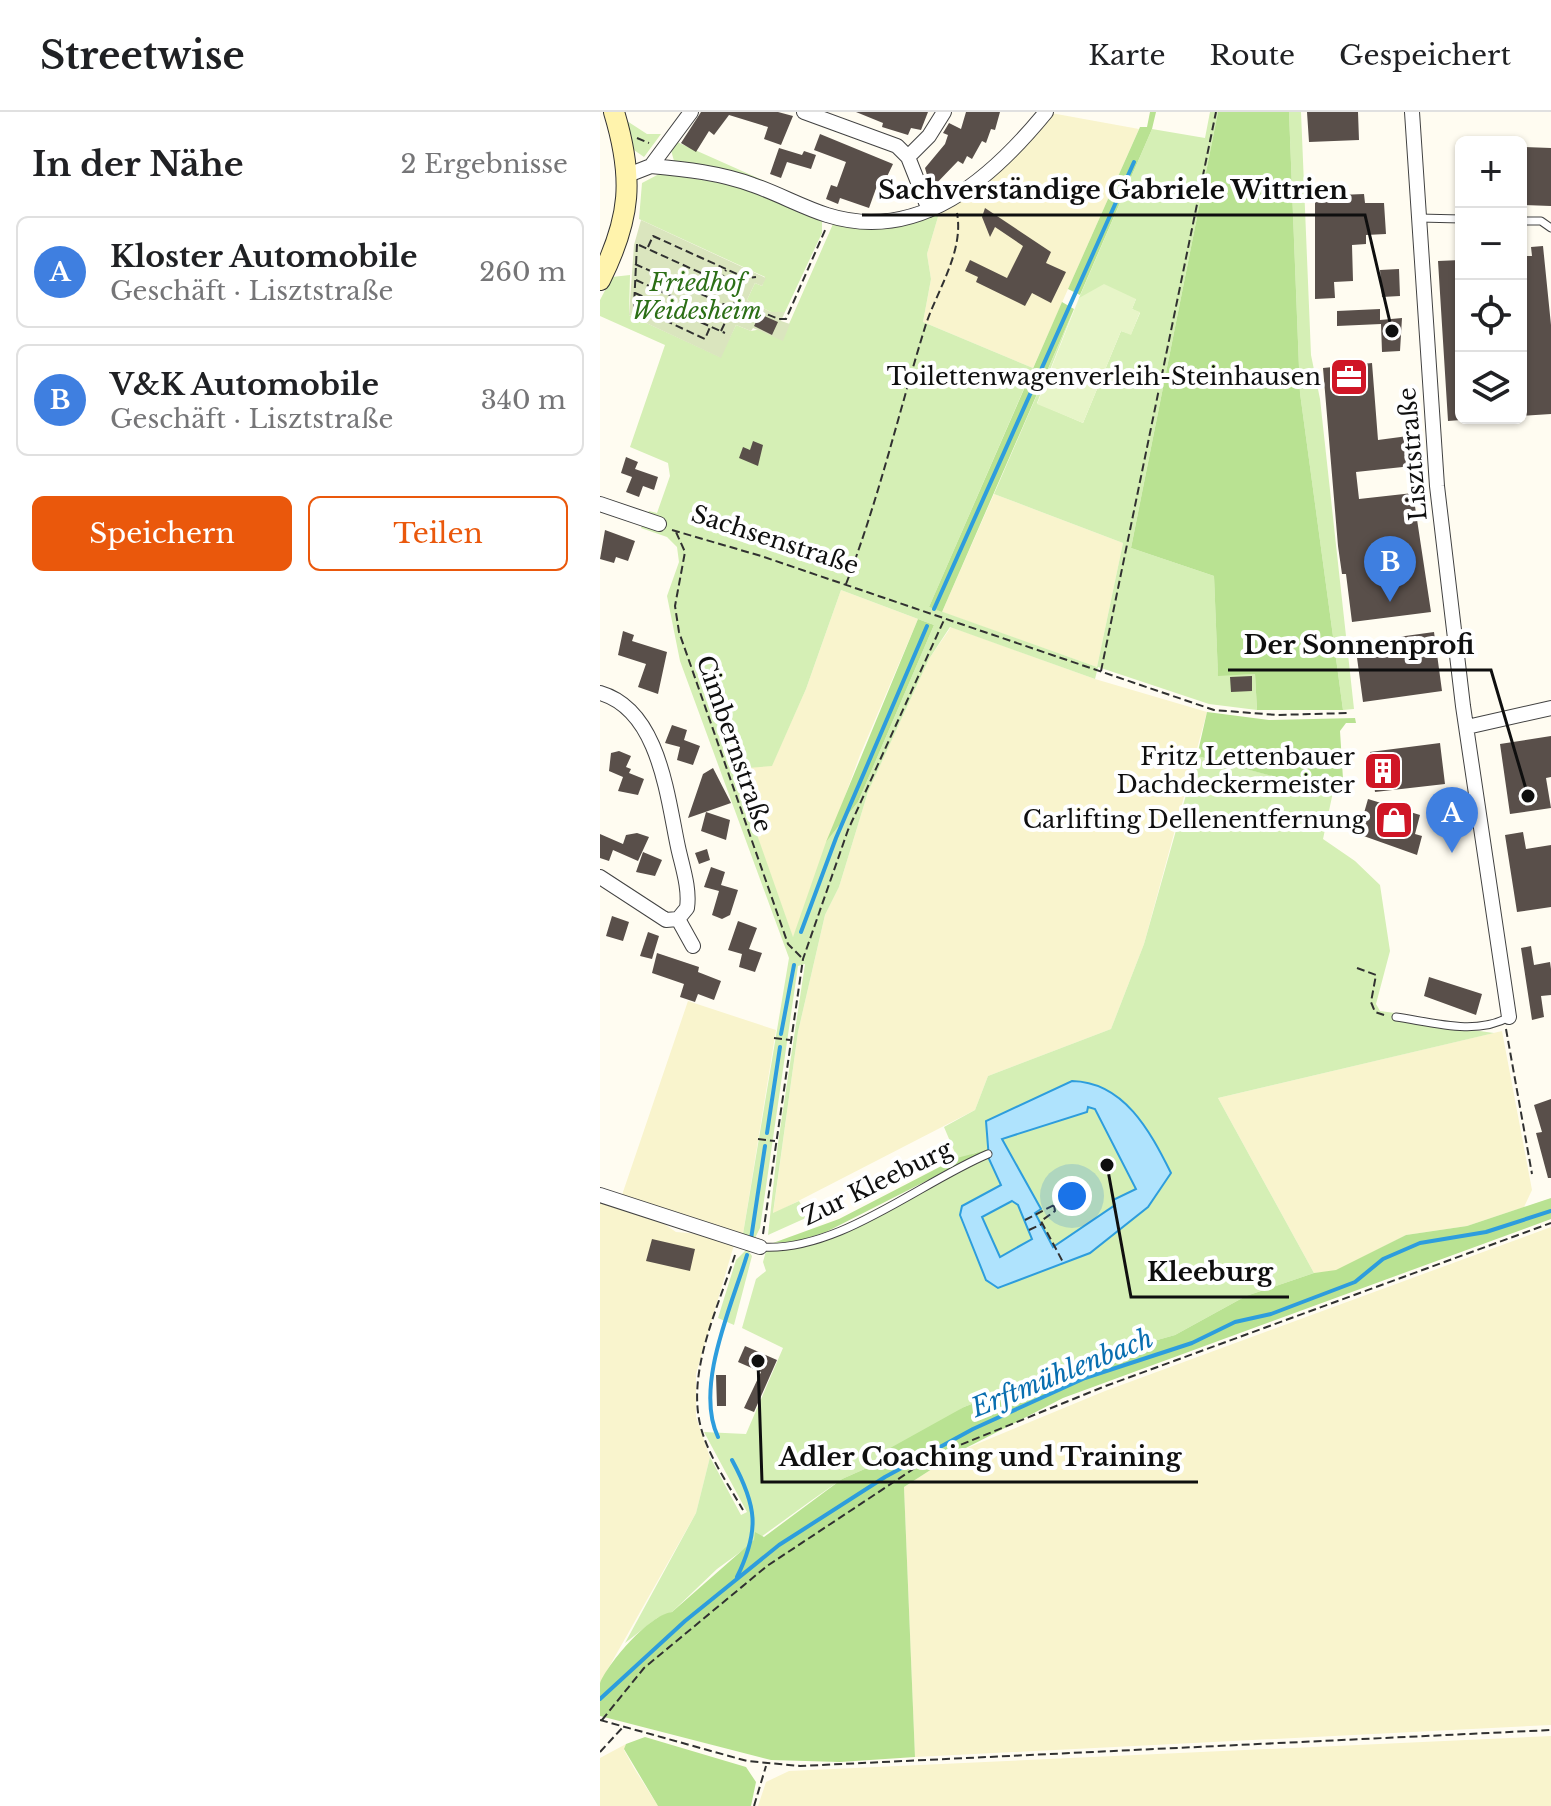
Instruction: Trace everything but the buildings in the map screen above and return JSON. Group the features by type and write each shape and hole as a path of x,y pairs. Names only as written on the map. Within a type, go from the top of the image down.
{"street":[{"path":"651,166 691,112"},
{"path":"804,112 897,146 908,157 929,210"},
{"path":"908,157 929,136 944,112"},
{"path":"628,175 651,166 732,179 829,216 878,222 929,210 951,200 1000,164 1046,112"},
{"name":"Lisztstraße","path":"1412,112 1437,486 1467,727 1509,1017"},
{"path":"600,280 628,240 628,175 613,117"},
{"name":"Sachsenstraße","path":"600,504 659,524"},
{"path":"600,693 616,699 634,714 656,759 688,897 687,908 678,919"},
{"path":"1467,727 1551,708"},
{"path":"600,877 660,918 678,919"},
{"path":"678,919 693,946"},
{"name":"Zur Kleeburg","path":"600,1195 760,1247"}],"lane":[{"path":"1417,218 1455,219"},
{"path":"1527,221 1541,221 1551,228"},
{"path":"1396,1017 1469,1027 1491,1025 1509,1017"},
{"name":"Zur Kleeburg","path":"760,1247 804,1243 845,1228 988,1154"}],"path":[{"path":"1101,672 1216,112"},
{"path":"613,117 661,149"},
{"path":"846,586 888,460 926,326 958,242 960,227 951,200"},
{"path":"746,315 756,310 786,319 822,241 829,216"},
{"path":"647,248 653,236 746,278 756,277"},
{"path":"628,240 705,275 709,283 719,281 726,269"},
{"path":"628,240 634,263 634,306 705,339 710,327"},
{"path":"634,263 757,320"},
{"path":"705,275 714,272 719,281 740,292"},
{"path":"634,292 723,333 746,278"},
{"path":"634,279 726,321"},
{"name":"Sachsenstraße","path":"659,524 1231,714 1349,713"},
{"name":"Cimbernstraße","path":"676,531 685,552 675,606 679,632 788,944 803,959"},
{"path":"760,1247 803,959 848,830 944,619"},
{"path":"1357,968 1376,975 1371,1002 1375,1012 1396,1017"},
{"path":"1509,1017 1506,1029 1510,1061 1532,1174"},
{"path":"774,1038 791,1040"},
{"path":"758,1139 776,1141"},
{"path":"1025,1220 1052,1206 1058,1198"},
{"path":"1052,1206 1055,1211 1041,1221 1064,1264"},
{"path":"1551,1223 1103,1387 933,1456 767,1566 644,1668 601,1720 766,1764 886,1764 1551,1730"},
{"path":"1029,1230 1042,1224"},
{"path":"738,1242 701,1363 698,1395 704,1438 743,1510"},
{"path":"600,1752 623,1727"},
{"path":"754,1806 766,1764"}],"shaded area":[{"path":"1051,113 1139,129 1033,368 923,322 931,279 927,254 940,210 969,196 992,178"},
{"path":"994,494 1123,543 1097,667 942,612"},
{"path":"841,590 918,619 860,755 793,938 733,768 772,765 806,689"},
{"path":"951,627 1095,679 1207,712 1144,944 1111,1029 988,1076 975,1110 773,1214 798,1032 825,915 839,887 868,792 929,659"},
{"path":"688,1001 776,1030 742,1240 622,1195"},
{"path":"1502,1031 1532,1190 1524,1207 1467,1226 1406,1235 1336,1271 1314,1273 1218,1098"},
{"path":"600,1198 651,1215 676,1232 700,1234 734,1245 696,1374 696,1417 710,1457 696,1513 600,1683"},
{"path":"1551,1227 1551,1725 915,1757 904,1487 960,1451 1105,1391"},
{"path":"1551,1736 1551,1806 758,1806 766,1782 789,1771"},
{"path":"626,1744 624,1750 658,1806 600,1806 600,1758"}],"green space":[{"path":"1150,112 1156,112 1152,129 1080,295 1068,289 1140,127 1147,127"},
{"path":"1210,112 1218,112 1131,548 1214,576 1218,675 1255,674 1257,710 1209,704 1098,667 1095,679 950,627 929,659 868,792 839,887 825,915 798,1032 773,1213 799,1201 808,1217 768,1235 778,1143 805,964 798,966 760,1228 754,1240 742,1240 789,958 680,661 667,596 679,562 677,547 667,537 641,528 649,511 657,513 670,476 668,463 630,447 665,345 600,316 600,300 612,277 630,275 629,315 720,357 736,325 751,331 789,324 833,224 940,210 927,254 931,279 923,322 1033,368 929,607 1097,667 1123,543 994,494 1074,309 1037,403 1083,423 1121,331 1131,334 1140,313 1132,309 1136,299 1079,298 1152,129 1205,138","holes":["841,590 934,625 858,802 826,842 793,937 734,769 772,766 806,689"]},
{"path":"1218,112 1289,112 1300,393 1343,710 1257,710 1255,674 1218,676 1214,576 1131,548"},
{"path":"1289,112 1301,112 1311,355 1320,399 1354,709 1343,710 1300,393"},
{"path":"627,121 647,134 661,134 644,157 634,150"},
{"path":"677,142 767,182 766,185 722,170 674,161 671,150"},
{"path":"661,173 743,187 822,220 822,233 785,312 771,312 747,300 755,283 762,286 765,277 639,219 642,183"},
{"name":"Friedhof Weidesheim","path":"641,220 766,278 762,286 755,283 747,300 771,312 785,312 781,321 790,324 783,341 753,328 751,331 736,325 721,358 629,315 634,245"},
{"path":"1104,284 1136,299 1132,309 1140,312 1131,335 1121,331 1083,423 1037,404 1079,298"},
{"path":"1062,302 1074,309 942,612 929,607"},
{"path":"918,619 934,625 858,802 826,842"},
{"path":"1207,712 1269,720 1355,718 1356,723 1346,723 1340,731 1344,795 1197,756"},
{"path":"1197,756 1333,792 1323,839 1355,861 1380,885 1390,951 1376,1004 1380,1011 1395,1013 1393,1019 1494,1033 1218,1098 1314,1273 1246,1296 1175,1335 1079,1362 964,1407 885,1460 842,1479 717,1569 672,1612 657,1618 625,1643 696,1513 710,1457 741,1515 747,1512 704,1432 746,1434 783,1348 742,1328 756,1279 766,1271 763,1262 766,1251 823,1238 850,1227 928,1184 977,1152 958,1160 944,1127 975,1110 988,1076 1111,1029 1144,944"},
{"path":"987,1150 826,1232 798,1241 773,1243 839,1219 957,1158"},
{"path":"1551,1198 1551,1219 1063,1398 960,1451 904,1487 915,1757 840,1762 771,1760 600,1716 600,1683 621,1652 641,1630 672,1612 754,1540 755,1532 764,1537 842,1479 885,1460 883,1452 964,1407 1079,1362 1175,1335 1246,1296 1314,1273 1336,1270 1406,1235 1467,1226"},
{"path":"747,1249 752,1256 734,1325 718,1318 736,1260"},
{"path":"645,1737 746,1767 756,1782 751,1806 658,1806 624,1749 626,1744"}],"water":[{"path":"1072,1081 1090,1084 1121,1099 1133,1112 1154,1141 1171,1173 1148,1207 1090,1253 998,1288 986,1280 960,1215 962,1206 1001,1185 989,1159 986,1121","holes":["1088,1107 1095,1109 1136,1189 1113,1200 1115,1205 1053,1247 1035,1213 1041,1209 1002,1139 1087,1112","1012,1201 1018,1205 1032,1239 1000,1257 982,1217"]}],"waterway":[{"path":"934,609 1134,162"},
{"path":"801,932 836,838 927,626"},
{"path":"781,1034 794,965"},
{"path":"767,1133 780,1047"},
{"path":"751,1239 765,1146"},
{"name":"Erftmühlenbach","path":"600,1699 685,1621 779,1545 885,1477 973,1429 1085,1378 1192,1343 1235,1322 1271,1314 1355,1282 1383,1259 1420,1243 1486,1232 1551,1211"},
{"path":"718,1437 710,1394 713,1371 725,1321 747,1255"},
{"path":"732,1460 747,1491 752,1518 749,1545 737,1577"}],"place":[{"name":"Sachverständige Gabriele Wittrien","path":"1392,331"},
{"name":"Toilettenwagenverleih-Steinhausen","path":"1349,377"},
{"name":"V&K Automobile","path":"1390,602"},
{"name":"Fritz Lettenbauer Dachdeckermeister","path":"1383,771"},
{"name":"Der Sonnenprofi","path":"1528,796"},
{"name":"Carlifting Dellenentfernung","path":"1394,820"},
{"name":"Kloster Automobile","path":"1452,853"},
{"name":"Kleeburg","path":"1107,1165"},
{"name":"Adler Coaching und Training","path":"758,1361"}]}
